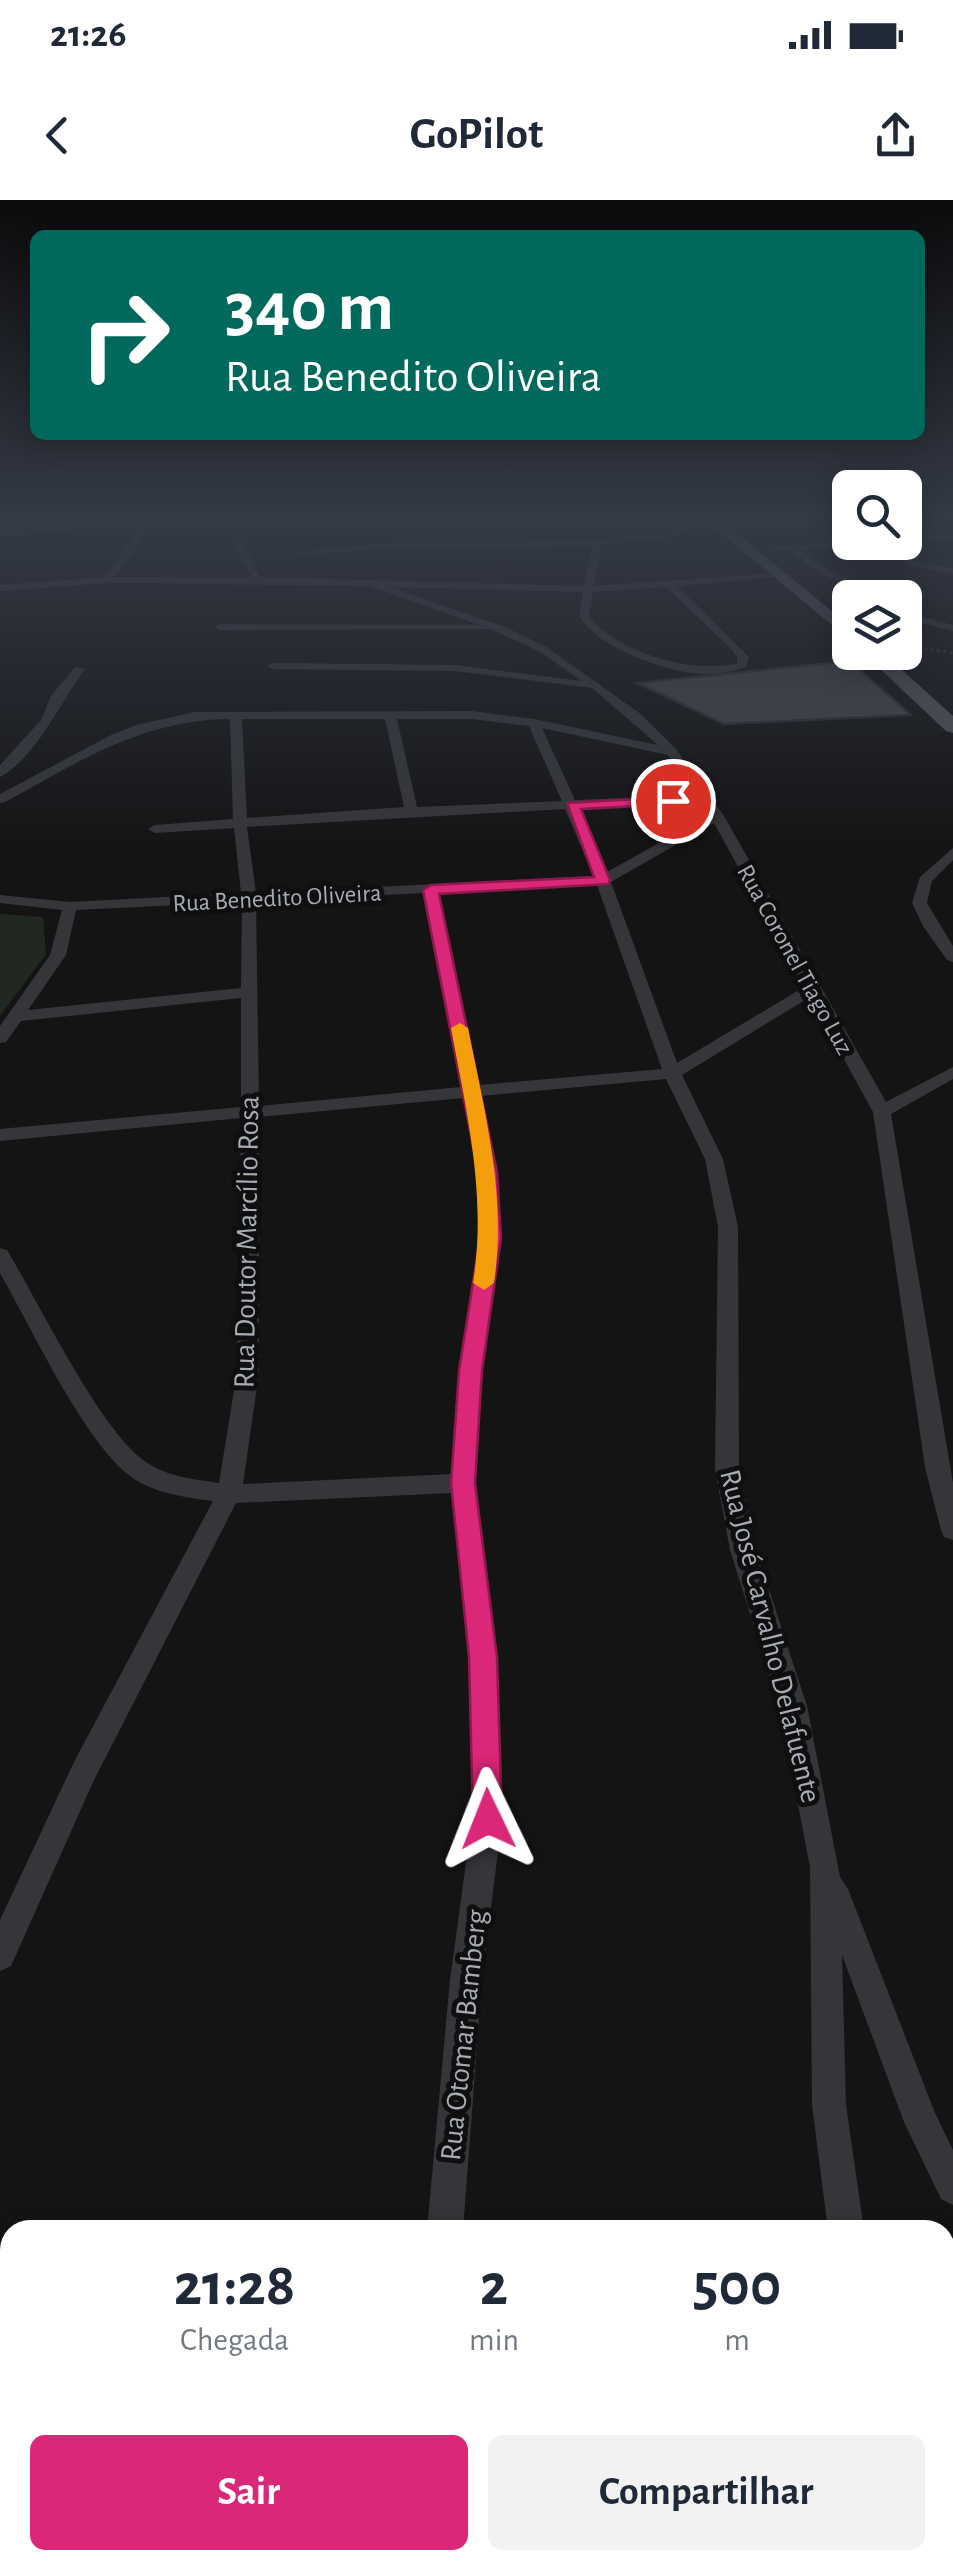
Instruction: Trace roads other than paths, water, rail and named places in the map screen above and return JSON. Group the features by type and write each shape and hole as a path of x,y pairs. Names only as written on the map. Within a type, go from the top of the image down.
{"main road":[{"path":"891,670 953,727"}],"street":[{"name":"Rua Coronel Tiago Luz","path":"502,629 544,650 599,687 672,752 717,816 810,990 882,1112 937,1468 953,1530"},
{"path":"597,629 676,666 730,670 742,665 743,657 716,629"},
{"path":"273,666 455,668 599,687"},
{"path":"0,773 47,721 57,696 79,669"},
{"path":"390,713 411,811"},
{"name":"Rua Doutor Marcílio Rosa","path":"0,1955 84,1771 230,1494 248,1372 250,992 236,715"},
{"path":"0,799 140,728 196,716 472,715 534,723 672,752"},
{"name":"Rua José Carvalho Delafuente","path":"534,723 603,880 672,1072 714,1159 728,1227 727,1469 743,1550 794,1706 825,1867"},
{"path":"155,829 411,811 706,799"},
{"name":"Rua Benedito Oliveira","path":"0,899 70,906 603,880 717,816"},
{"path":"953,852 923,880 918,894 920,909 953,957"},
{"name":"Rua Otomar Bamberg","path":"431,890 488,1172 490,1238 470,1371 463,1483 483,1657 488,1819 466,1980 446,2220"},
{"path":"0,1038 58,956 70,906"},
{"path":"0,1136 672,1072 810,990"},
{"path":"16,1016 250,992"},
{"path":"882,1112 953,1072"},
{"path":"0,1255 101,1429 135,1467 172,1486 230,1494 463,1483"},
{"path":"825,1867 875,2008 921,2122 953,2187"},
{"path":"825,1867 830,2105 845,2220"}]}
